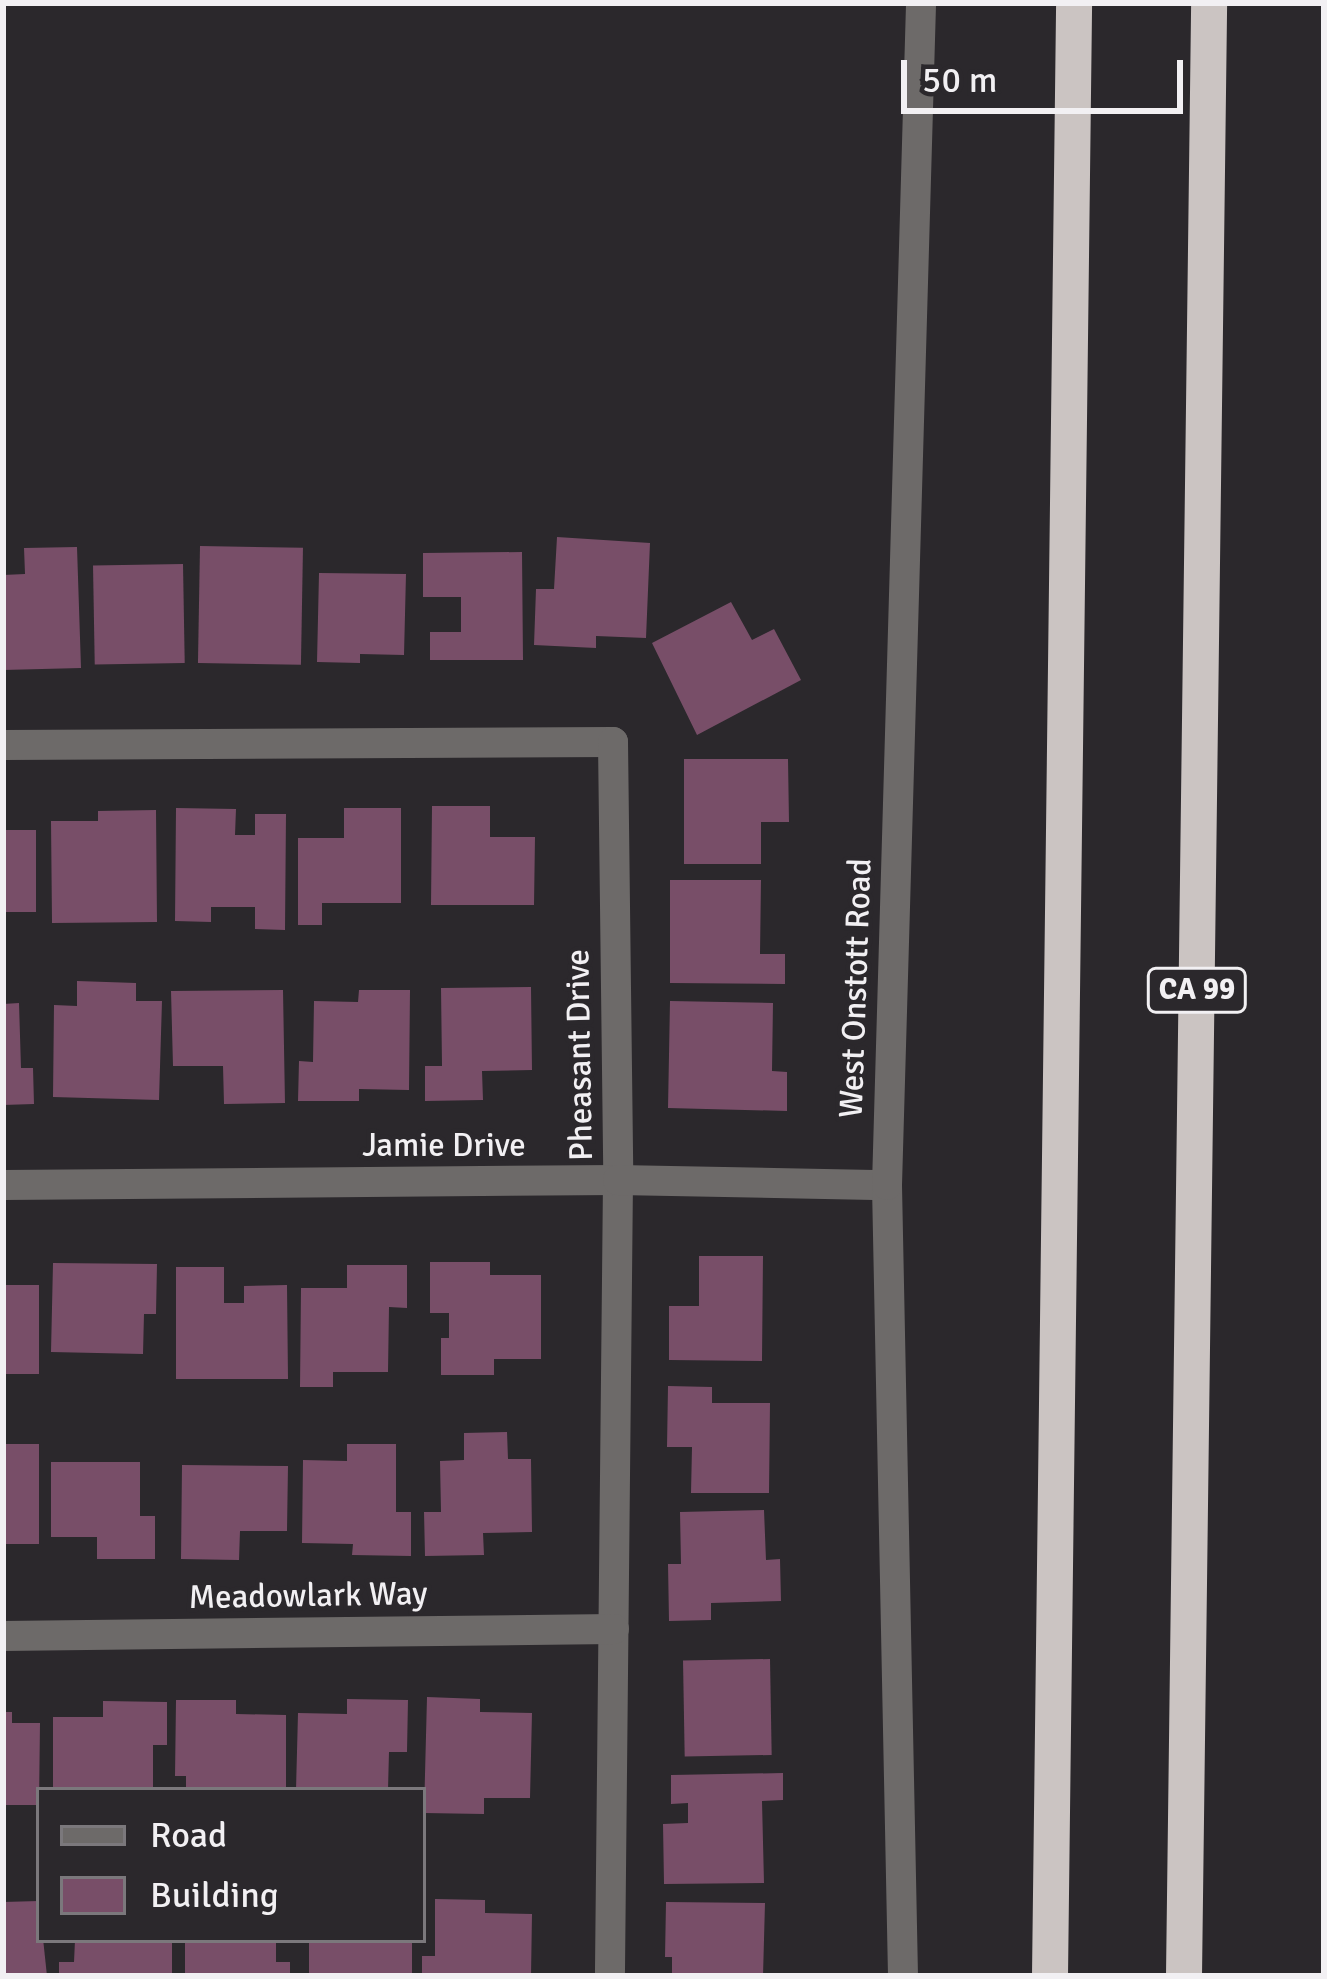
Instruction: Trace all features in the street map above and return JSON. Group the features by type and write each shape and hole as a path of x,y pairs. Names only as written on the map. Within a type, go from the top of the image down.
{"highway":[{"path":"1050,1976 1074,3"},
{"name":"CA 99","path":"1184,1976 1209,3"}],"street":[{"name":"West Onstott Road","path":"903,1976 886,1185 920,3"},
{"name":"Pheasant Drive","path":"3,745 613,742 618,1180 610,1976"},
{"name":"Jamie Drive","path":"3,1185 618,1180 886,1185"},
{"name":"Meadowlark Way","path":"3,1636 614,1629"}],"building":[{"path":"557,537 650,543 646,638 596,636 596,648 534,645 536,589 554,589"},
{"path":"200,546 303,548 301,665 198,663"},
{"path":"77,547 81,668 3,670 3,575 25,574 24,548"},
{"path":"522,552 523,660 430,660 430,632 461,632 461,597 423,597 423,553"},
{"path":"183,564 185,663 95,665 93,566"},
{"path":"319,573 406,574 404,655 360,654 360,663 317,662"},
{"path":"731,602 752,640 774,629 801,680 697,735 652,643"},
{"path":"684,759 788,759 789,822 761,822 761,864 684,864"},
{"path":"432,806 490,806 490,837 535,837 534,905 431,905"},
{"path":"176,808 236,809 235,835 255,835 255,814 286,814 285,930 255,929 255,907 211,907 211,922 175,921"},
{"path":"344,808 401,808 401,903 322,903 322,925 298,925 298,838 344,838"},
{"path":"156,810 157,922 52,923 51,821 98,821 98,811"},
{"path":"3,830 36,830 36,912 3,912"},
{"path":"670,880 761,880 760,954 785,954 785,984 670,983"},
{"path":"77,981 136,983 136,1001 162,1001 159,1100 53,1097 54,1005 77,1006"},
{"path":"531,987 532,1070 482,1071 483,1100 425,1101 425,1066 442,1066 441,988"},
{"path":"283,990 285,1103 224,1104 223,1066 173,1066 171,991"},
{"path":"359,990 410,990 409,1090 359,1089 359,1101 298,1101 299,1061 313,1062 314,1001 358,1002"},
{"path":"670,1001 773,1003 772,1071 787,1072 787,1111 668,1108"},
{"path":"19,1003 21,1068 33,1068 34,1104 3,1105 3,1004"},
{"path":"699,1256 763,1256 762,1361 669,1360 669,1306 699,1306"},
{"path":"430,1262 490,1262 490,1275 541,1275 541,1359 494,1359 494,1375 441,1375 441,1338 449,1338 449,1313 430,1313"},
{"path":"53,1263 157,1264 156,1314 144,1314 143,1354 51,1352"},
{"path":"347,1265 407,1265 407,1308 389,1307 388,1372 333,1372 333,1387 300,1387 301,1288 347,1288"},
{"path":"176,1267 224,1267 224,1303 244,1303 244,1286 287,1285 288,1379 176,1379"},
{"path":"3,1285 39,1285 39,1374 3,1374"},
{"path":"668,1386 712,1387 712,1403 770,1403 769,1493 691,1493 692,1447 667,1447"},
{"path":"507,1432 508,1459 531,1459 532,1532 483,1533 484,1555 425,1556 424,1512 441,1512 440,1461 464,1460 464,1433"},
{"path":"3,1444 39,1444 39,1544 3,1544"},
{"path":"347,1444 396,1444 396,1512 411,1512 411,1556 352,1555 353,1544 302,1543 303,1460 347,1461"},
{"path":"51,1462 140,1462 140,1516 155,1516 155,1559 97,1559 97,1537 51,1537"},
{"path":"182,1465 288,1466 287,1531 240,1531 239,1560 181,1559"},
{"path":"764,1510 766,1560 780,1559 781,1601 711,1603 711,1620 669,1621 668,1564 681,1564 680,1512"},
{"path":"770,1659 772,1755 685,1757 683,1661"},
{"path":"427,1697 480,1699 480,1712 532,1713 530,1798 484,1798 484,1814 426,1813"},
{"path":"347,1699 408,1700 407,1752 389,1752 388,1787 296,1787 298,1713 347,1714"},
{"path":"176,1700 236,1700 236,1714 286,1715 286,1787 186,1787 186,1776 175,1776"},
{"path":"103,1701 167,1702 167,1745 153,1745 153,1787 53,1787 53,1717 103,1717"},
{"path":"3,1712 12,1712 12,1723 40,1723 39,1787 36,1805 3,1805"},
{"path":"783,1773 783,1800 762,1801 764,1883 664,1884 663,1824 688,1823 688,1803 671,1804 671,1775"},
{"path":"435,1899 485,1900 485,1913 532,1914 531,1976 422,1976 422,1956 435,1956"},
{"path":"36,1901 36,1943 43,1943 47,1976 3,1976 3,1902"},
{"path":"666,1902 765,1903 763,1976 672,1976 672,1957 665,1957"},
{"path":"75,1943 172,1943 172,1976 59,1976 59,1962 74,1962"},
{"path":"185,1943 276,1943 276,1962 290,1962 290,1976 185,1976"},
{"path":"309,1943 412,1943 412,1976 309,1976"}]}
